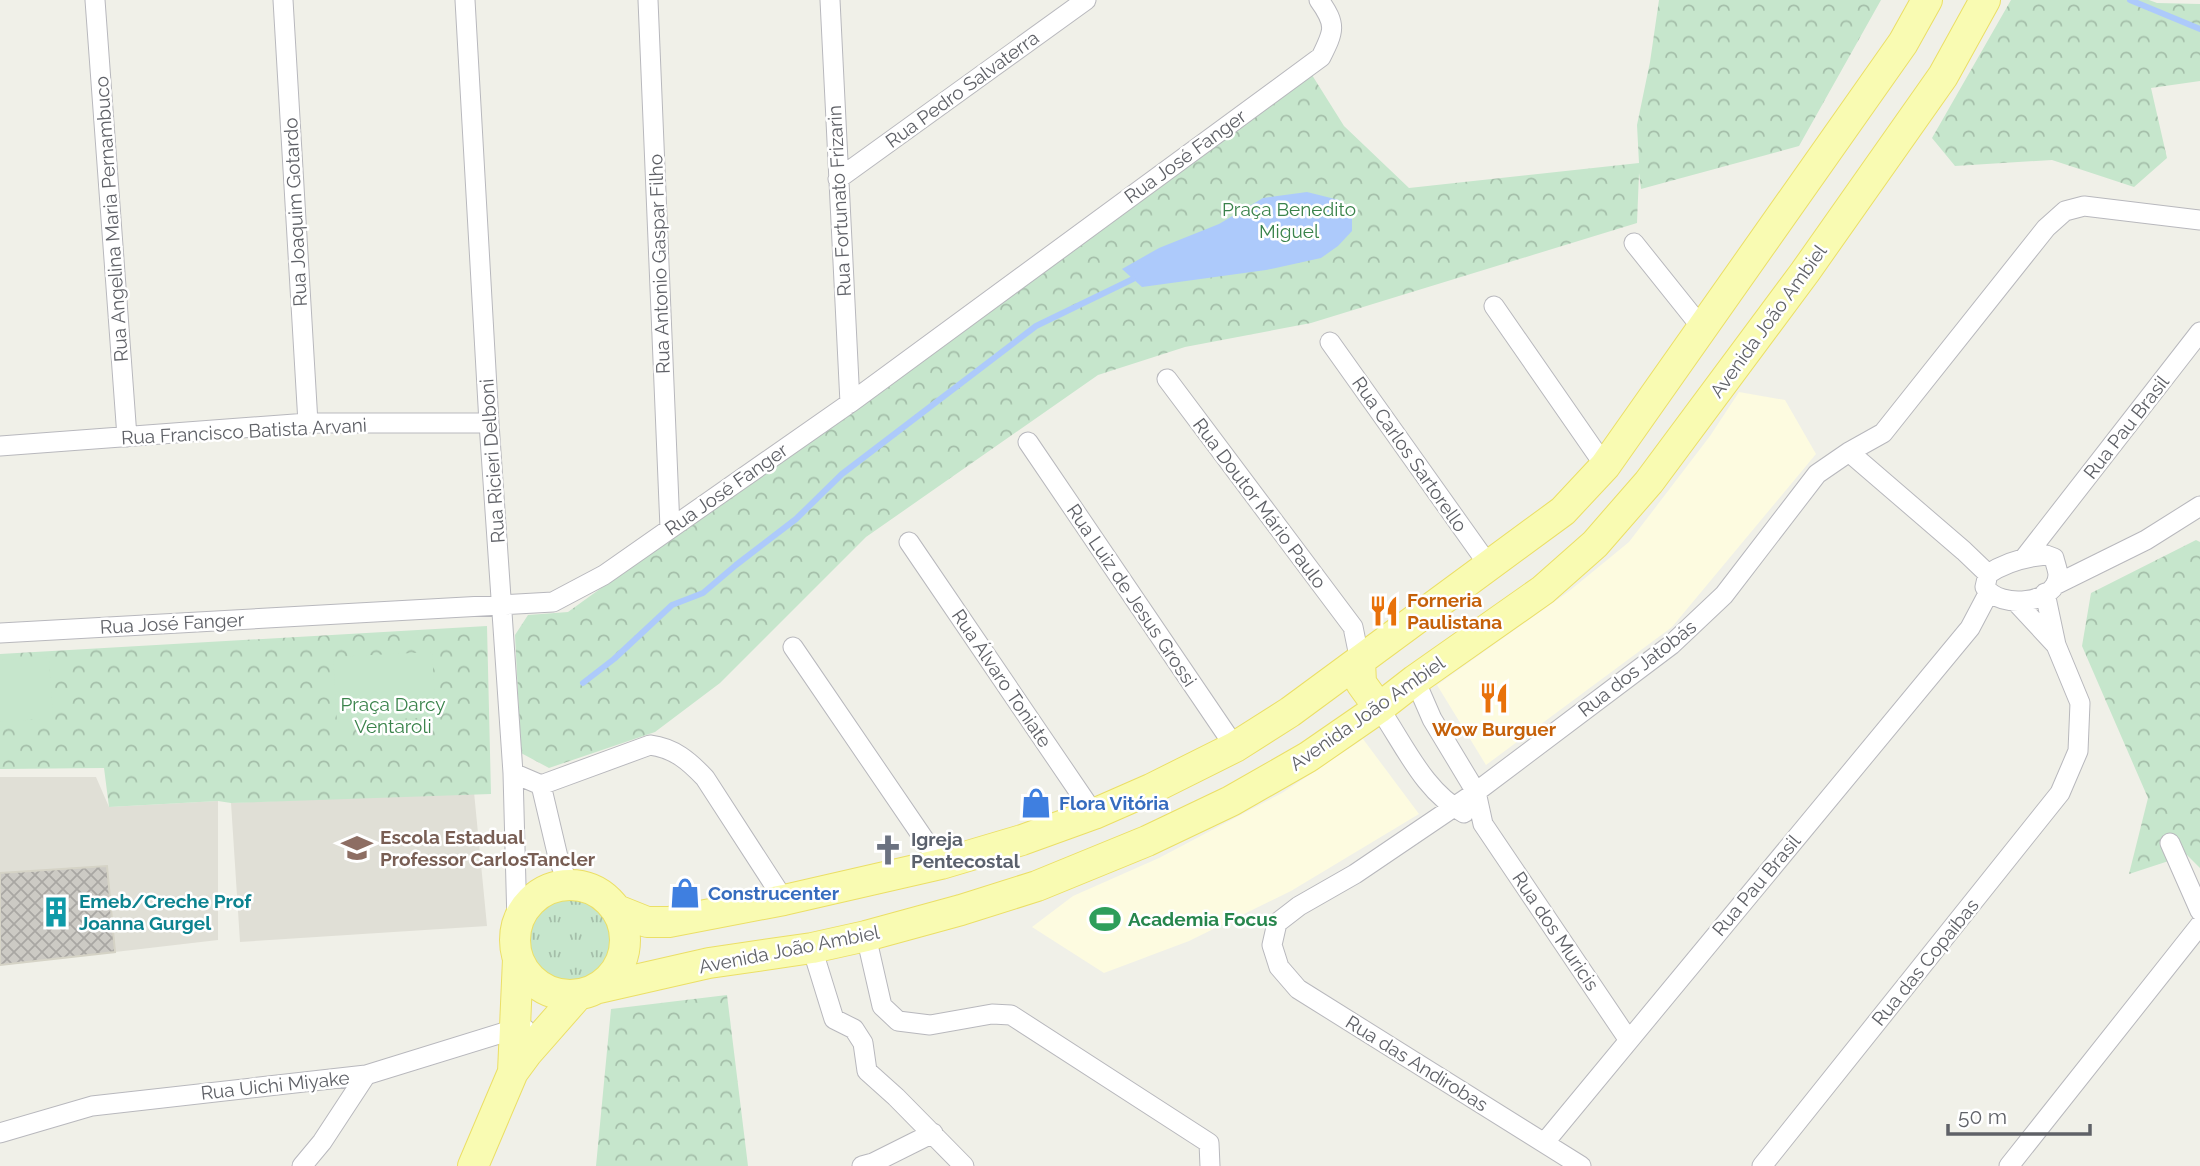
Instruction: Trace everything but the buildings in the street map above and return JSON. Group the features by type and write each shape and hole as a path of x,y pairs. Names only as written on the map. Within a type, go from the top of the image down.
{"main road":[{"path":"617,910 647,922 669,922 784,900 942,864 1022,840 1094,814 1235,747 1290,712 1563,512 1605,466 1903,43 1927,0"},
{"name":"Avenida João Ambiel","path":"517,958 527,975 542,988 559,994 587,992 709,963 812,948 866,936 1037,886 1147,841 1242,795 1308,757 1543,590 1595,544 1649,482 1805,272 1943,76 1985,0"},
{"path":"1390,640 1401,643 1409,651 1415,664 1415,680"},
{"path":"1360,661 1361,683 1379,708"},
{"path":"473,1166 513,1072 547,1029 587,992 610,979 620,963 625,946 624,927 617,910 605,897 589,888 568,884 554,886 538,894 525,907 517,923 514,941 517,958 513,1072"}],"street":[{"name":"Rua Angelina Maria Pernambuco","path":"95,0 127,437"},
{"name":"Rua Joaquim Gotardo","path":"283,0 308,423"},
{"name":"Rua Ricieri Delboni","path":"465,0 489,422 513,773 517,923"},
{"name":"Rua Antonio Gaspar Filho","path":"648,0 670,528"},
{"name":"Rua Fortunato Frizarin","path":"830,0 850,403"},
{"name":"Rua Pedro Salvaterra","path":"838,179 1086,0"},
{"name":"Rua José Fanger","path":"0,633 553,602 604,575 850,403 1321,57 1333,34 1329,13 1320,0"},
{"name":"Rua dos Jatobás","path":"1272,945 1278,923 1299,905 1355,874 1476,792 1671,645 1724,595 1816,474 1883,433 2046,228 2065,211 2084,206 2200,220"},
{"path":"1634,243 1702,328"},
{"path":"1494,306 1605,466"},
{"name":"Rua Pau Brasil","path":"2025,557 2200,332"},
{"name":"Rua Carlos Sartorello","path":"1330,342 1490,567"},
{"name":"Rua Doutor Mário Paulo","path":"1167,379 1353,627 1360,661"},
{"name":"Rua Francisco Batista Arvani","path":"0,446 308,423 489,422"},
{"name":"Rua Luiz de Jesus Grossi","path":"1028,442 1235,747"},
{"path":"1849,452 1964,551 2056,645"},
{"path":"2000,587 2050,589 2146,540 2200,506"},
{"name":"Rua Pau Brasil","path":"2051,522 2050,557 2058,575 2050,589 2056,645"},
{"name":"Rua Álvaro Toniate","path":"909,542 1094,814"},
{"path":"2000,587 2025,557 2102,562"},
{"name":"Rua Pau Brasil","path":"1545,1142 1970,628 2000,587"},
{"path":"1353,627 1390,640"},
{"name":"Rua das Copaíbas","path":"1762,1166 2060,793 2078,751 2080,703 2056,645"},
{"path":"793,647 942,864"},
{"name":"Rua dos Muricis","path":"1415,680 1423,702 1476,792 1483,824 1628,1039"},
{"name":"Rua dos Muricis","path":"1379,708 1432,788 1453,807 1483,824"},
{"path":"513,773 541,785 650,745 674,751 705,778 784,900"},
{"path":"541,785 558,857 568,884"},
{"path":"2170,843 2200,911"},
{"path":"2009,1166 2200,925"},
{"path":"866,936 882,1006 898,1021 930,1026 992,1014 1011,1015 1209,1143 1210,1166"},
{"name":"Rua das Andirobas","path":"1272,945 1279,967 1298,989 1581,1166"},
{"path":"812,948 834,1018 854,1029 863,1043 867,1071 964,1166"},
{"name":"Rua Uichi Miyake","path":"0,1133 92,1106 366,1075 515,1029 547,1029"},
{"path":"302,1166 322,1142 366,1075"},
{"path":"869,1165 933,1133"}],"shaded area":[{"path":"1739,392 1785,400 1816,454 1672,627 1486,765 1437,685 1568,592 1629,542 1710,436"},
{"path":"1363,739 1419,814 1291,891 1189,941 1104,973 1032,927 1073,896 1159,858 1282,793"},
{"path":"0,777 96,777 109,807 218,801 218,940 115,952 107,867 0,873"},
{"name":"Escola Estadual Professor CarlosTancler","path":"474,792 487,926 240,942 231,803"}],"green space":[{"name":"Praça Benedito Miguel","path":"1659,0 1881,0 1799,146 1641,189 1639,173 1637,223 1311,323 1185,347 1098,375 866,537 720,683 655,732 549,768 521,753 515,635 528,615 568,612 1312,75 1344,126 1409,188 1639,163 1637,125"},
{"path":"2011,0 2149,0 2157,3 2200,4 2200,81 2151,88 2167,158 2134,187 2052,160 1955,166 1932,138"},
{"path":"2196,540 2200,542 2200,868 2187,855 2129,874 2148,798 2082,646 2091,593"},
{"name":"Praça Darcy Ventaroli","path":"487,626 491,794 231,803 218,801 109,807 104,768 0,769 0,654"},
{"path":"432,652 436,717 337,722 333,657"},
{"path":"49,657 53,718 0,722 0,660"},
{"path":"568,894 585,898 599,907 608,921 612,938 608,955 599,969 585,978 568,982 551,978 537,969 528,955 524,938 528,921 537,907 551,898"},
{"path":"727,995 748,1166 596,1166 611,1009"}],"water":[{"path":"1307,192 1343,201 1352,218 1352,231 1338,246 1321,258 1266,270 1142,287 1122,269 1159,248 1219,224 1263,198"}],"waterway":[{"path":"2130,0 2200,29"},
{"path":"583,683 614,659 672,605 703,593 796,519 842,474 1036,326 1133,279"}],"place":[{"name":"Forneria Paulistana","path":"1384,611"},
{"name":"Wow Burguer","path":"1494,698"},
{"name":"Flora Vitória","path":"1036,803"},
{"name":"Escola Estadual Professor CarlosTancler","path":"357,848"},
{"name":"Igreja Pentecostal","path":"888,850"},
{"name":"Construcenter","path":"685,893"},
{"name":"Emeb/Creche Prof Joanna Gurgel","path":"56,912"},
{"name":"Academia Focus","path":"1105,919"}]}
